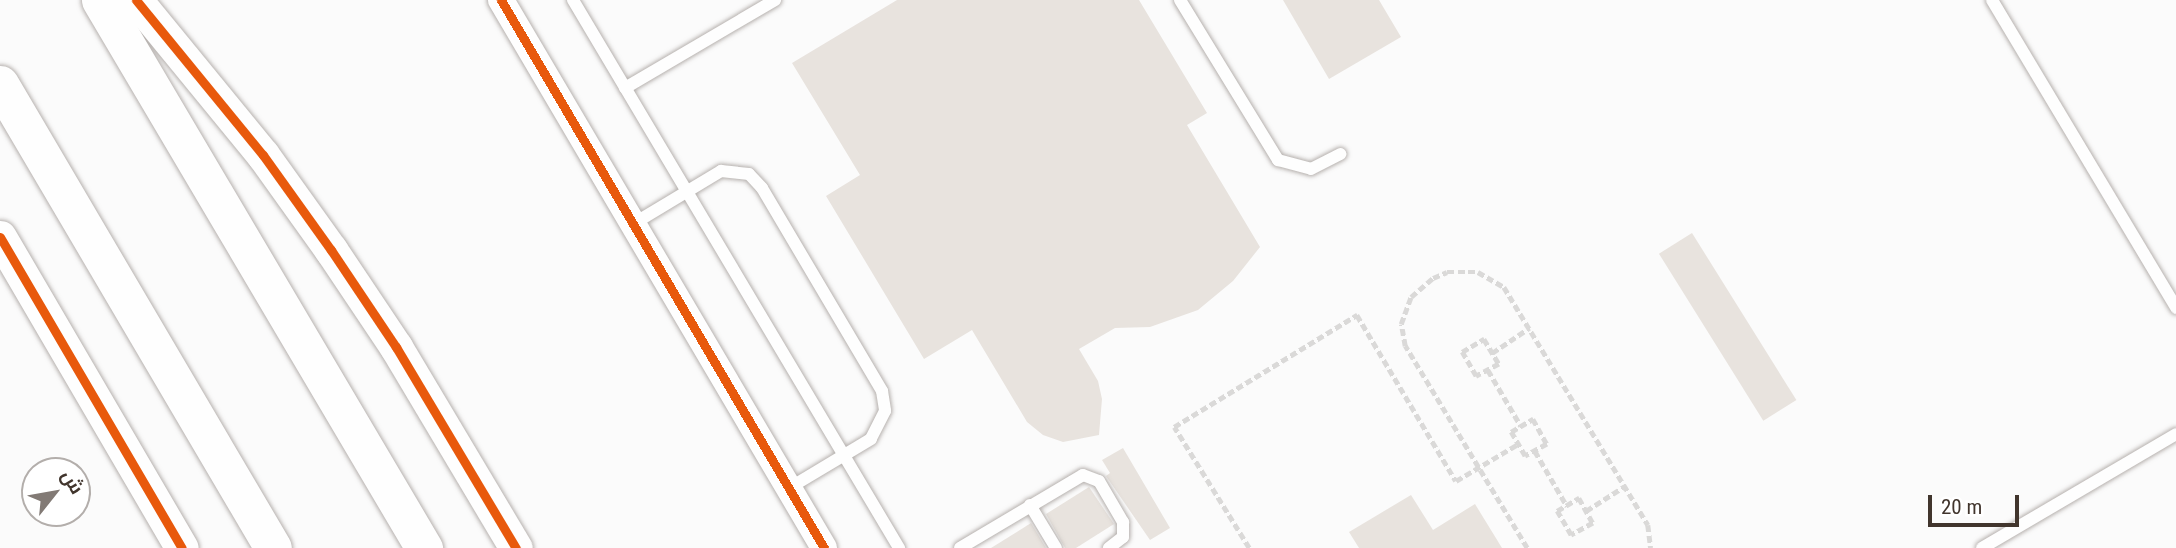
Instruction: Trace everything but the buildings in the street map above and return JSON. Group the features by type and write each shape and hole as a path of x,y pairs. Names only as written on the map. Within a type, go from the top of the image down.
{"main road":[{"path":"100,0 424,548"},
{"path":"0,84 273,548"}],"street":[{"path":"136,0 255,144 331,250 396,347 516,548"},
{"path":"501,0 824,548"},
{"path":"0,237 182,548"}],"lane":[{"path":"573,0 899,548"},
{"path":"625,88 775,0"},
{"path":"1180,0 1278,160 1311,169 1340,154"},
{"path":"1992,0 2176,308"},
{"path":"633,224 687,191 730,170 757,180 870,370 885,401 883,422 871,439 789,488"},
{"path":"1982,548 2176,434"},
{"path":"960,548 1077,476 1094,478 1124,527 1123,537 1110,548"},
{"path":"1030,505 1056,548"}],"path":[{"path":"1527,548 1405,346 1401,324 1412,297 1433,278 1447,272 1478,272 1504,287 1648,525 1651,548"},
{"path":"1249,548 1174,428 1357,315 1456,481 1518,444"},
{"path":"1492,353 1529,328"},
{"path":"1484,340 1492,353 1499,364 1476,376 1462,352 1484,340"},
{"path":"1488,370 1521,426"},
{"path":"1533,419 1547,444 1525,456 1518,444 1511,432 1533,419"},
{"path":"1535,451 1566,506"},
{"path":"1586,511 1625,486"},
{"path":"1579,498 1593,523 1572,536 1557,511 1566,506 1579,498"}],"cycle path":[{"path":"136,0 263,155 331,250 396,347 516,548"},
{"path":"501,0 824,548"},
{"path":"0,237 182,548"}]}
